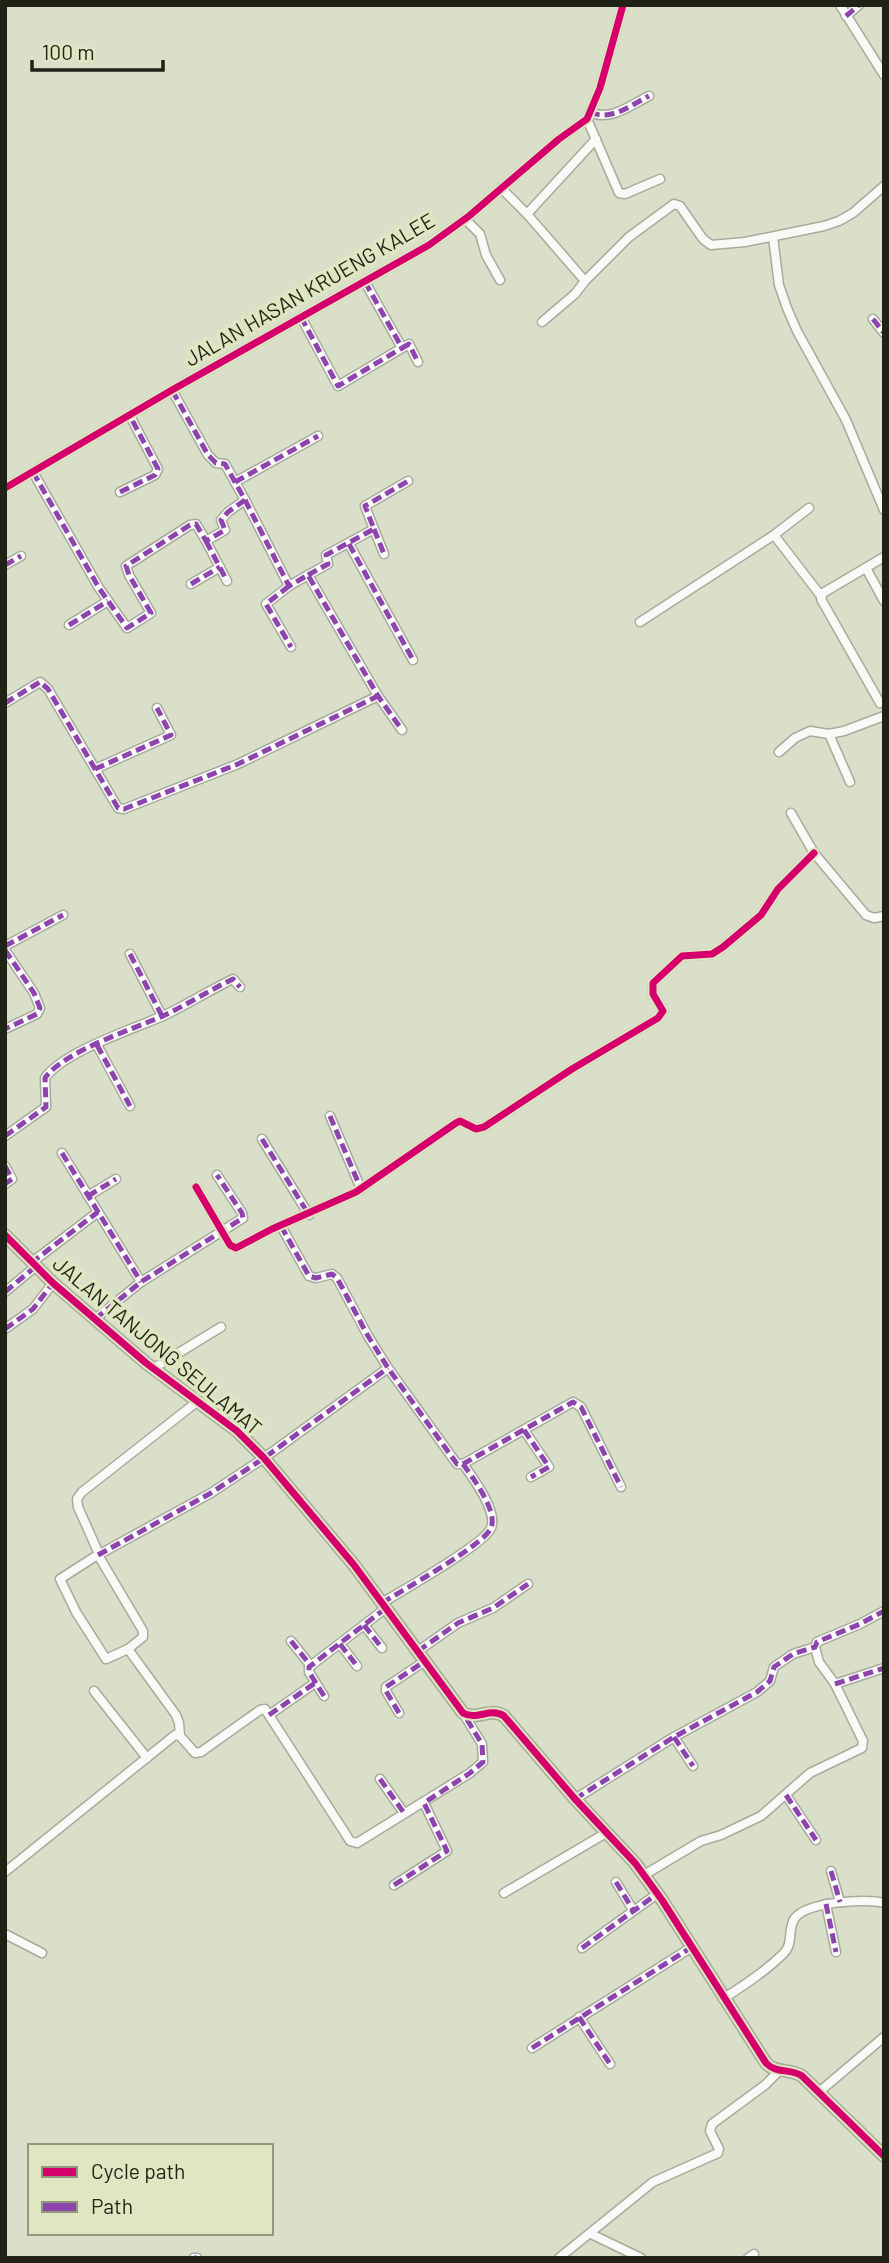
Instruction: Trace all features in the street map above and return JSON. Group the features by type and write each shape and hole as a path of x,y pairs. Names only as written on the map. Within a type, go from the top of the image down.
{"street":[{"path":"622,5 610,57 588,116 621,195 660,179"},
{"path":"839,5 884,75"},
{"path":"846,16 859,5"},
{"path":"588,116 609,116 649,96"},
{"name":"JALAN HASAN KRUENG KALEE","path":"5,488 172,390 429,246 588,116"},
{"path":"527,214 596,139"},
{"path":"542,322 575,294 584,281 629,237 674,204 680,206 703,239 711,245 773,237 839,221 853,213 884,186"},
{"path":"501,188 584,281"},
{"path":"465,219 480,234 486,255 500,280"},
{"path":"773,237 779,285 787,308 846,420 884,510"},
{"path":"365,282 402,348"},
{"path":"301,317 338,386 409,344 418,362"},
{"path":"873,319 884,333"},
{"path":"172,390 208,455 216,463 225,464 289,586"},
{"path":"120,492 155,475 158,469 130,416"},
{"path":"235,482 318,436"},
{"path":"33,472 108,601 127,628 151,613 126,566 190,525 199,526 227,581"},
{"path":"384,554 365,506 408,481"},
{"path":"206,541 225,530 221,520 245,500"},
{"path":"640,622 774,535 809,508"},
{"path":"291,647 266,604 289,586 327,564 326,555 374,529"},
{"path":"774,535 821,596 822,603 880,703"},
{"path":"349,544 413,660"},
{"path":"5,565 21,556"},
{"path":"821,596 884,557"},
{"path":"191,584 220,567"},
{"path":"866,568 884,601"},
{"path":"308,575 378,696 402,730"},
{"path":"69,625 108,601"},
{"path":"5,703 40,682 48,689 118,808 124,809 238,764 378,696"},
{"path":"95,769 171,735 157,708"},
{"path":"779,752 795,738 810,731 829,734 844,731 884,716"},
{"path":"829,734 850,782"},
{"path":"791,813 814,853 866,915 874,918 884,916"},
{"path":"196,1187 230,1245 236,1248 361,1189 456,1122 460,1121 476,1129 484,1127 572,1069 658,1018 663,1011 653,994 653,983 682,956 712,954 723,947 761,915 778,889 814,853"},
{"path":"5,1029 37,1014 40,1008 34,993 5,948 63,915"},
{"path":"130,954 162,1016"},
{"path":"5,1136 46,1107 48,1102 45,1080 49,1073 76,1055 162,1016 233,979 240,987"},
{"path":"97,1045 130,1106"},
{"path":"330,1116 361,1189"},
{"path":"262,1139 309,1214"},
{"path":"62,1153 141,1282"},
{"path":"5,1166 12,1179 5,1184"},
{"path":"95,1319 141,1282 241,1220 243,1216 217,1175"},
{"path":"88,1196 116,1179"},
{"path":"5,1292 33,1265 98,1212"},
{"path":"281,1226 309,1276 316,1278 332,1274 337,1278 388,1368 455,1462 463,1464 485,1498 492,1522 489,1531 474,1545 384,1605 364,1625 311,1666 309,1672 324,1696"},
{"name":"JALAN TANJONG SEULAMAT","path":"5,1235 53,1283 154,1368 237,1431 264,1458 312,1513 384,1605 463,1713"},
{"path":"5,1329 33,1309 53,1283"},
{"path":"154,1368 221,1327"},
{"path":"198,1401 79,1496 78,1507 99,1551 98,1555 143,1631 143,1637 128,1649 106,1659 60,1583 62,1576 98,1555 211,1493 388,1368"},
{"path":"463,1464 573,1402 578,1403 621,1487"},
{"path":"524,1430 549,1467 531,1477"},
{"path":"418,1651 458,1623 493,1608 527,1584"},
{"path":"644,1875 701,1841 721,1835 761,1816 810,1773 863,1745 835,1684 819,1662 815,1647 817,1642 884,1611"},
{"path":"364,1625 382,1648"},
{"path":"291,1641 311,1666"},
{"path":"340,1644 357,1666"},
{"path":"575,1799 674,1737 758,1692 770,1681 774,1667 793,1654 815,1647"},
{"path":"128,1649 176,1715 180,1736 195,1753 201,1752 265,1709 350,1841 357,1843 424,1803 483,1762 482,1744 463,1713"},
{"path":"399,1713 386,1686 425,1661"},
{"path":"835,1684 884,1668"},
{"path":"269,1716 315,1684"},
{"path":"94,1691 148,1758"},
{"path":"463,1713 472,1717 491,1712 502,1714 644,1875 771,2069 795,2072 884,2156"},
{"path":"5,1872 175,1735 180,1736"},
{"path":"674,1737 692,1766"},
{"path":"380,1779 404,1813"},
{"path":"786,1795 816,1840"},
{"path":"394,1885 447,1851 447,1846 424,1803"},
{"path":"504,1893 606,1833"},
{"path":"831,1871 840,1902"},
{"path":"616,1882 633,1910"},
{"path":"582,1948 657,1894"},
{"path":"723,1999 773,1964 786,1951 795,1918 826,1904 874,1900 884,1903"},
{"path":"826,1904 836,1952"},
{"path":"5,1934 42,1953"},
{"path":"532,2048 692,1947"},
{"path":"579,2017 610,2064"},
{"path":"819,2092 884,2037"},
{"path":"559,2258 653,2182 718,2153 719,2149 710,2131 712,2124 765,2085 779,2071"},
{"path":"591,2234 639,2257"}],"marked path":[{"path":"846,16 859,5"},
{"path":"590,112 598,115 613,114 649,96"},
{"path":"365,282 402,348 409,344 418,362"},
{"path":"301,317 338,386 402,348"},
{"path":"873,319 884,333"},
{"path":"33,472 99,588 127,628 151,613 126,566 190,525 196,524 206,541 225,530 221,520 245,500 225,464 216,463 208,455 172,390"},
{"path":"120,492 155,475 158,469 130,416"},
{"path":"235,482 318,436"},
{"path":"308,575 328,564 326,555 374,529 365,506 408,481"},
{"path":"245,500 289,586 308,575 378,696 402,730"},
{"path":"374,529 384,554"},
{"path":"206,541 227,581"},
{"path":"349,544 413,660"},
{"path":"5,565 21,556"},
{"path":"191,584 220,567"},
{"path":"289,586 266,604 291,647"},
{"path":"69,625 108,601"},
{"path":"5,703 40,682 48,689 118,808 124,809 238,764 378,696"},
{"path":"95,769 171,735 157,708"},
{"path":"5,946 63,915"},
{"path":"5,950 34,993 40,1008 37,1014 5,1029"},
{"path":"130,954 162,1016"},
{"path":"5,1136 46,1107 45,1078 67,1059 165,1015 233,979 240,987"},
{"path":"97,1045 130,1106"},
{"path":"330,1116 361,1189 357,1192"},
{"path":"262,1139 309,1215"},
{"path":"62,1153 141,1282"},
{"path":"5,1166 12,1179 5,1184"},
{"path":"95,1319 141,1282 243,1218 217,1175"},
{"path":"88,1196 116,1179"},
{"path":"31,1263 98,1212"},
{"path":"281,1226 309,1276 316,1278 332,1274 337,1278 388,1368 457,1464 463,1464 573,1402 581,1407 621,1487"},
{"path":"5,1292 35,1267"},
{"path":"5,1329 33,1309 53,1283"},
{"path":"98,1555 211,1493 388,1368"},
{"path":"524,1430 549,1467 531,1477"},
{"path":"382,1603 474,1545 491,1528 488,1504 463,1464"},
{"path":"418,1651 458,1623 493,1608 528,1584"},
{"path":"324,1696 309,1672 309,1667 386,1608"},
{"path":"575,1799 674,1737 757,1692 770,1681 774,1667 793,1654 815,1647 817,1642 884,1611"},
{"path":"364,1625 382,1648"},
{"path":"291,1641 311,1666"},
{"path":"340,1644 357,1666"},
{"path":"399,1713 386,1687 425,1661"},
{"path":"835,1684 884,1668"},
{"path":"269,1715 315,1683"},
{"path":"394,1885 447,1851 424,1803 483,1762 482,1744 463,1713"},
{"path":"674,1737 693,1766"},
{"path":"380,1779 404,1813"},
{"path":"786,1795 816,1840"},
{"path":"831,1871 840,1902"},
{"path":"616,1882 633,1910"},
{"path":"582,1948 657,1894"},
{"path":"826,1904 836,1952"},
{"path":"532,2048 692,1947"},
{"path":"579,2017 610,2064"}],"cycle path":[{"path":"5,488 429,245 469,216 559,139 587,119 600,88 623,5"},
{"path":"196,1187 230,1245 236,1248 356,1192 460,1121 476,1129 484,1127 572,1069 658,1018 663,1011 653,994 653,983 682,956 712,954 723,947 761,915 778,889 814,853"},
{"path":"5,1235 53,1283 146,1363 237,1431 264,1458 354,1565 463,1713 473,1716 494,1713 504,1716 575,1799 635,1863 662,1900 766,2063 774,2069 802,2076 884,2156"}]}
